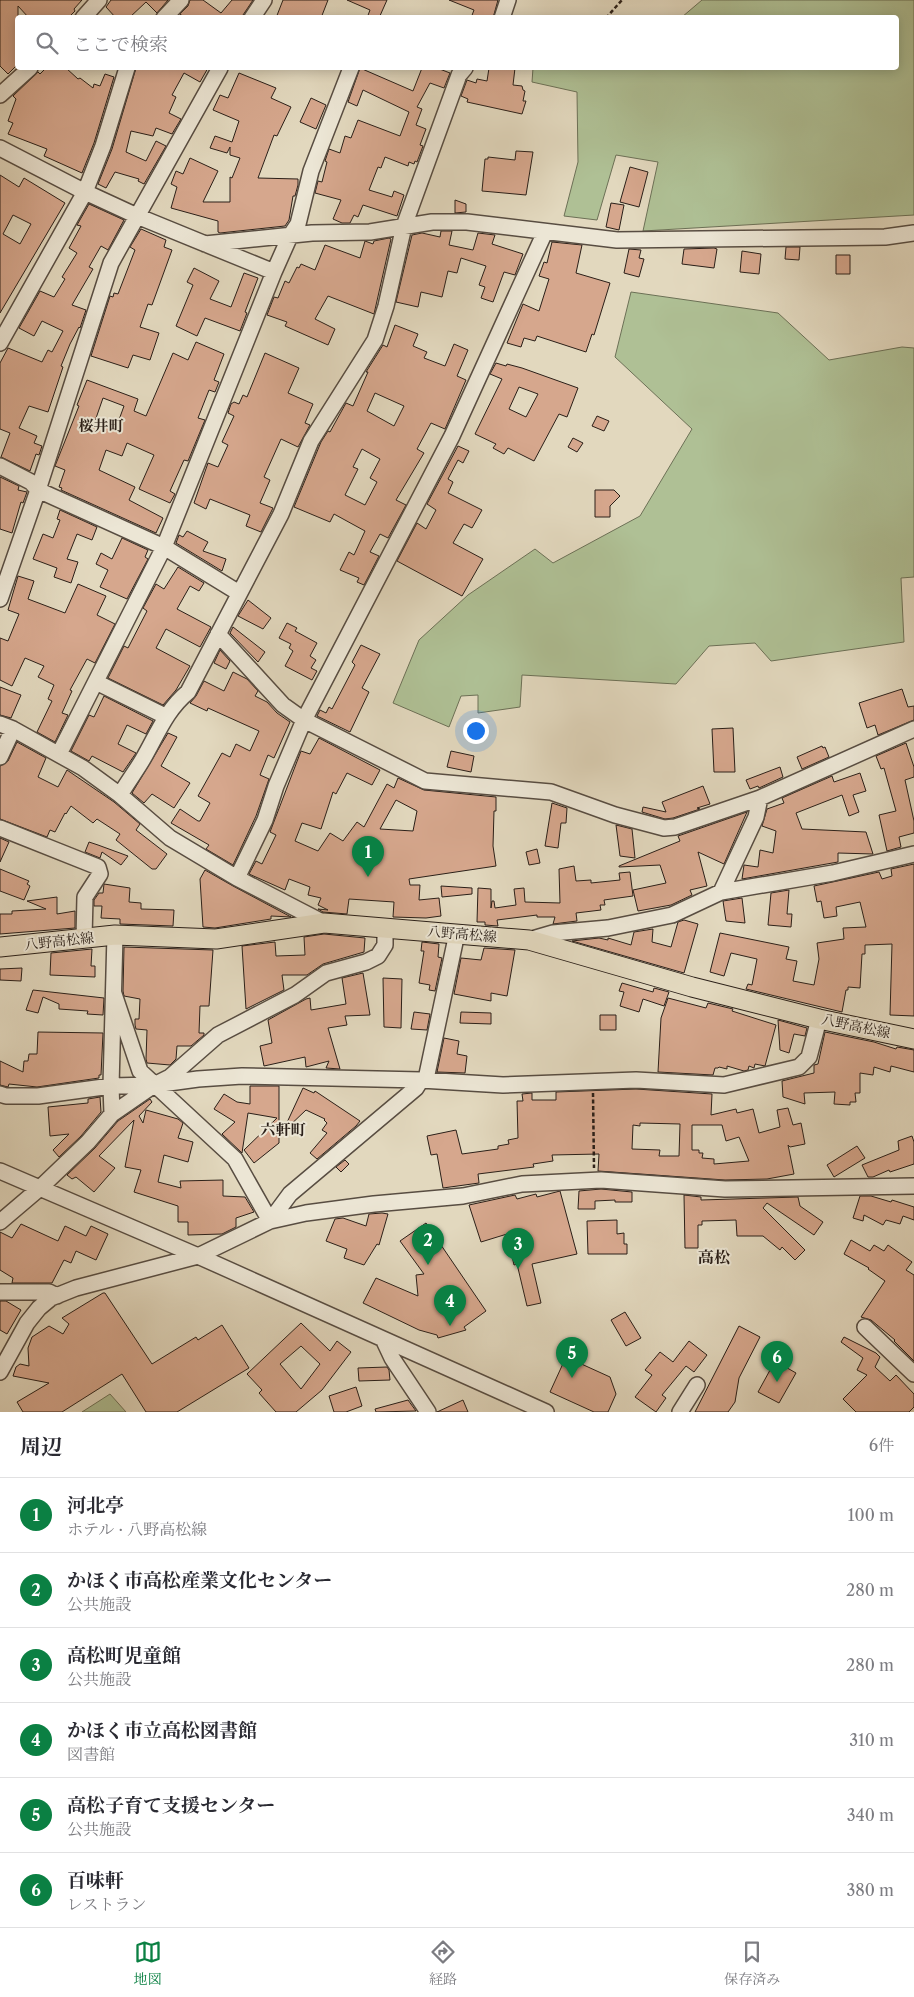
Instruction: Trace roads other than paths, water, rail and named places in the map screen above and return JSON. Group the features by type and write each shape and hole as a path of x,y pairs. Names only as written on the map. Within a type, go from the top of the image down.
{"main road":[{"name":"八野高松線","path":"0,947 115,935 216,939 324,923 529,940 692,987 819,1019 914,1039"}],"street":[{"path":"86,15 99,0"},
{"path":"167,15 181,0"},
{"path":"254,15 264,0"},
{"path":"503,15 508,0"},
{"path":"0,95 28,70"},
{"path":"0,343 85,192 103,146 126,70"},
{"path":"0,599 38,490 111,263 219,70"},
{"path":"59,754 164,547 274,272 290,236 298,224 311,171 350,70"},
{"path":"120,795 143,759 166,716 177,701 188,692 281,514 311,441 375,340 386,306 404,226 459,75 463,70"},
{"path":"0,148 85,192 137,216 274,272"},
{"path":"205,244 312,233 370,232 432,222 467,222 617,240 885,237 914,233"},
{"path":"237,878 266,820 276,786 304,720 452,436 546,232"},
{"path":"0,466 31,482 38,490 164,547 240,593"},
{"path":"218,634 283,705 304,720 425,781 551,792 615,815 664,828 675,827 760,798 914,729"},
{"path":"96,682 166,716"},
{"path":"0,757 7,727 84,768 120,795 170,838 237,878 324,923"},
{"path":"721,892 756,817 760,798"},
{"path":"0,828 98,867 100,874 84,897 84,938"},
{"path":"529,940 553,933 608,928 672,915 721,892 833,873 914,854"},
{"path":"0,1222 40,1188 88,1142 112,1114 154,1085 170,1077 218,1035 295,995 326,973 366,962 378,956 385,945 385,927"},
{"path":"270,1222 290,1194 416,1088 421,1080 426,1079 456,933"},
{"path":"112,1114 115,935"},
{"path":"114,994 140,1070 235,1159 270,1222"},
{"path":"0,1094 38,1096 111,1086 154,1085 198,1078 242,1076 421,1080 503,1085 636,1080 724,1085 799,1067 809,1057 819,1019"},
{"path":"0,1171 198,1256 546,1412"},
{"path":"0,1372 27,1323 39,1308 57,1296 76,1288 198,1256 270,1222 306,1213 374,1204 464,1196 522,1184 594,1181 725,1189 914,1186"},
{"path":"0,1292 49,1292 57,1296"},
{"path":"865,1327 914,1374"},
{"path":"384,1341 392,1358 428,1412"},
{"path":"680,1412 697,1385"}],"place":[{"name":"河北亭","path":"368,877"},
{"name":"かほく市高松産業文化センター","path":"428,1265"},
{"name":"高松町児童館","path":"518,1269"},
{"name":"かほく市立高松図書館","path":"450,1326"},
{"name":"高松子育て支援センター","path":"572,1378"},
{"name":"百味軒","path":"777,1382"}],"district":[{"name":"桜井町","path":"101,426"},
{"name":"六軒町","path":"283,1130"},
{"name":"高松","path":"714,1257"}]}
